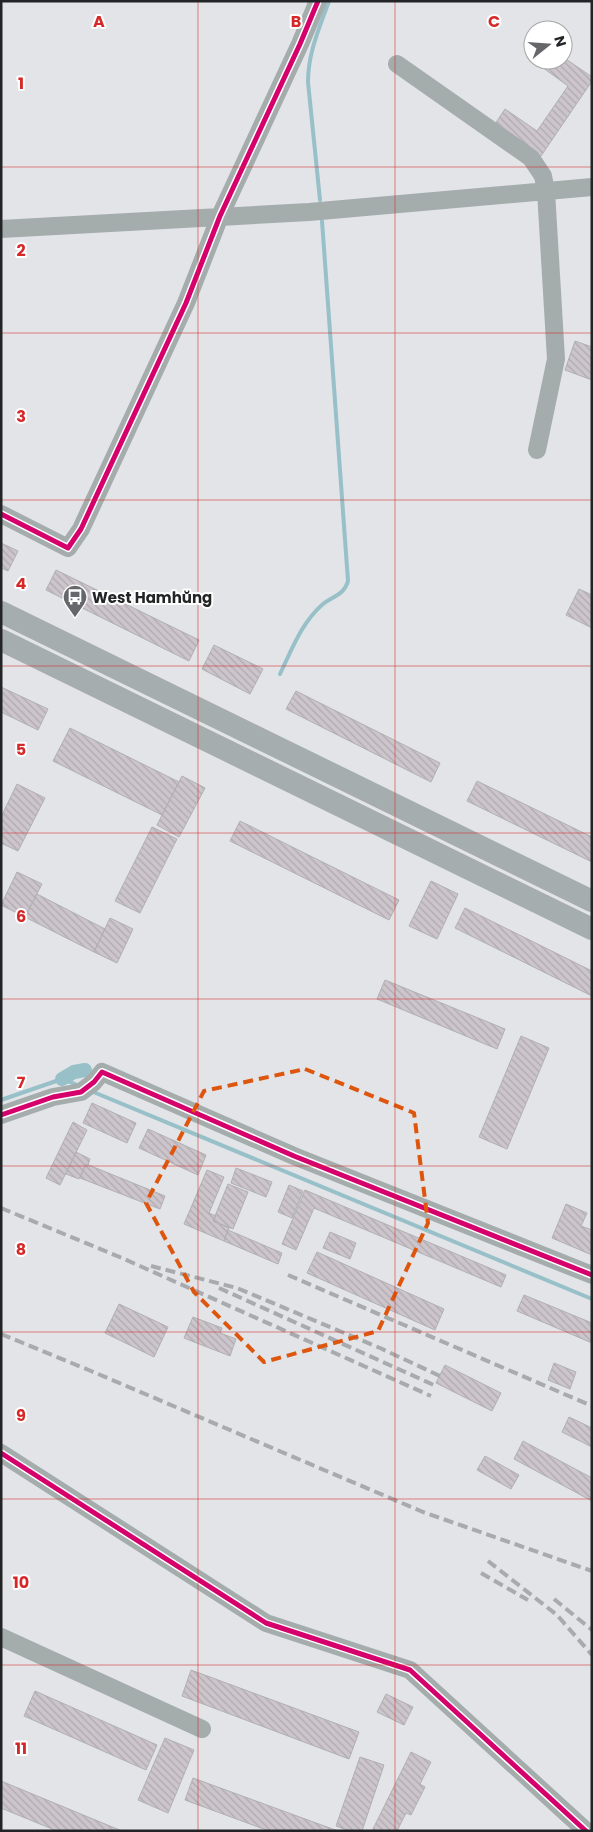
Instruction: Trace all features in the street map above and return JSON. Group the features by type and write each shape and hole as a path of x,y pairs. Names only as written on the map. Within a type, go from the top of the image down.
{"main road":[{"path":"1,612 592,901"},
{"path":"1,640 592,929"}],"street":[{"path":"1,514 68,548 81,529 186,303 220,216 318,1"},
{"path":"397,64 530,158 543,176 546,191 556,359 537,450"},
{"path":"1,229 309,212 592,187"},
{"path":"1,1115 53,1097 81,1092 94,1082 102,1072 294,1156 592,1275"},
{"path":"1,1453 266,1623 410,1670 581,1829"},
{"path":"1,1637 202,1729"}],"highlighted area":[{"path":"305,1069 414,1113 428,1223 378,1331 264,1362 194,1292 146,1203 204,1091"}],"building":[{"path":"573,64 592,77 592,81 541,156 495,124 505,109 537,131 568,86 546,70 573,70"},
{"path":"575,341 592,347 592,380 565,370"},
{"path":"1,543 18,551 8,571 1,568"},
{"path":"56,570 199,640 189,661 46,590"},
{"path":"579,589 592,595 592,628 566,615"},
{"path":"214,645 263,669 250,694 202,669"},
{"path":"1,687 48,709 38,730 1,712"},
{"path":"296,691 440,763 431,782 286,709"},
{"path":"70,728 179,782 162,815 53,761"},
{"path":"182,776 205,788 179,837 157,825"},
{"path":"477,781 592,837 592,862 467,801"},
{"path":"17,784 45,798 18,851 1,843 1,817"},
{"path":"240,821 399,900 389,920 230,841"},
{"path":"152,827 177,839 140,913 115,901"},
{"path":"17,872 42,884 25,917 1,905"},
{"path":"431,881 458,894 437,939 409,926"},
{"path":"37,894 105,929 94,952 25,917"},
{"path":"465,908 592,971 592,996 455,928"},
{"path":"110,918 133,929 117,963 94,952"},
{"path":"385,980 505,1029 497,1049 377,999"},
{"path":"521,1036 549,1048 507,1149 479,1137"},
{"path":"92,1103 136,1123 127,1143 83,1123"},
{"path":"73,1122 87,1130 60,1185 46,1178"},
{"path":"148,1129 206,1155 198,1175 139,1148"},
{"path":"76,1152 90,1159 79,1179 66,1174"},
{"path":"86,1164 165,1196 160,1209 80,1178"},
{"path":"236,1168 272,1182 266,1197 231,1183"},
{"path":"207,1170 224,1177 209,1213 216,1216 213,1221 229,1228 224,1241 184,1224"},
{"path":"228,1184 248,1192 233,1229 213,1221"},
{"path":"289,1185 303,1191 292,1218 278,1212"},
{"path":"305,1190 506,1275 501,1287 314,1208 296,1250 282,1244"},
{"path":"566,1204 587,1213 581,1226 592,1230 592,1255 552,1238"},
{"path":"228,1230 282,1253 278,1264 224,1241"},
{"path":"330,1232 356,1243 350,1259 323,1248"},
{"path":"317,1252 444,1309 435,1330 307,1273"},
{"path":"524,1295 592,1323 592,1343 517,1311"},
{"path":"119,1304 168,1327 154,1357 105,1333"},
{"path":"193,1317 222,1328 220,1333 236,1339 230,1356 184,1338"},
{"path":"554,1363 576,1372 570,1389 548,1380"},
{"path":"445,1365 501,1393 492,1411 436,1383"},
{"path":"569,1417 592,1428 592,1447 562,1432"},
{"path":"523,1441 592,1478 592,1501 514,1459"},
{"path":"485,1456 519,1475 511,1489 477,1470"},
{"path":"191,1670 359,1732 349,1759 182,1696"},
{"path":"35,1691 157,1745 146,1770 24,1716"},
{"path":"386,1694 413,1707 404,1725 377,1712"},
{"path":"165,1738 194,1750 168,1813 138,1800"},
{"path":"411,1752 431,1762 420,1784 425,1787 411,1815 406,1813 397,1831 372,1831"},
{"path":"360,1757 384,1765 362,1831 350,1831 336,1826"},
{"path":"193,1778 338,1831 269,1831 185,1800"},
{"path":"1,1781 122,1831 57,1831 1,1808"}],"waterway":[{"path":"320,200 308,71 312,51 329,1"},
{"path":"280,674 298,636 309,619 323,604 341,592 348,581 322,221"},
{"path":"62,1079 74,1072 85,1070"},
{"path":"1,1100 62,1079 80,1086"},
{"path":"91,1091 592,1299"}],"railway":[{"path":"1,1208 122,1258 431,1396"},
{"path":"151,1266 237,1288 380,1348 440,1376"},
{"path":"288,1275 592,1406"},
{"path":"219,1288 436,1386"},
{"path":"1,1334 423,1512 592,1571"},
{"path":"488,1561 557,1615 592,1655"},
{"path":"481,1573 528,1600"},
{"path":"554,1599 592,1630"}],"cycle path":[{"path":"1,514 68,548 81,529 186,303 220,216 318,1"},
{"path":"1,1115 53,1097 81,1092 94,1082 102,1072 294,1156 592,1275"},
{"path":"1,1453 266,1623 410,1670 586,1831"}],"place":[{"name":"West Hamhŭng","path":"75,618"}]}
